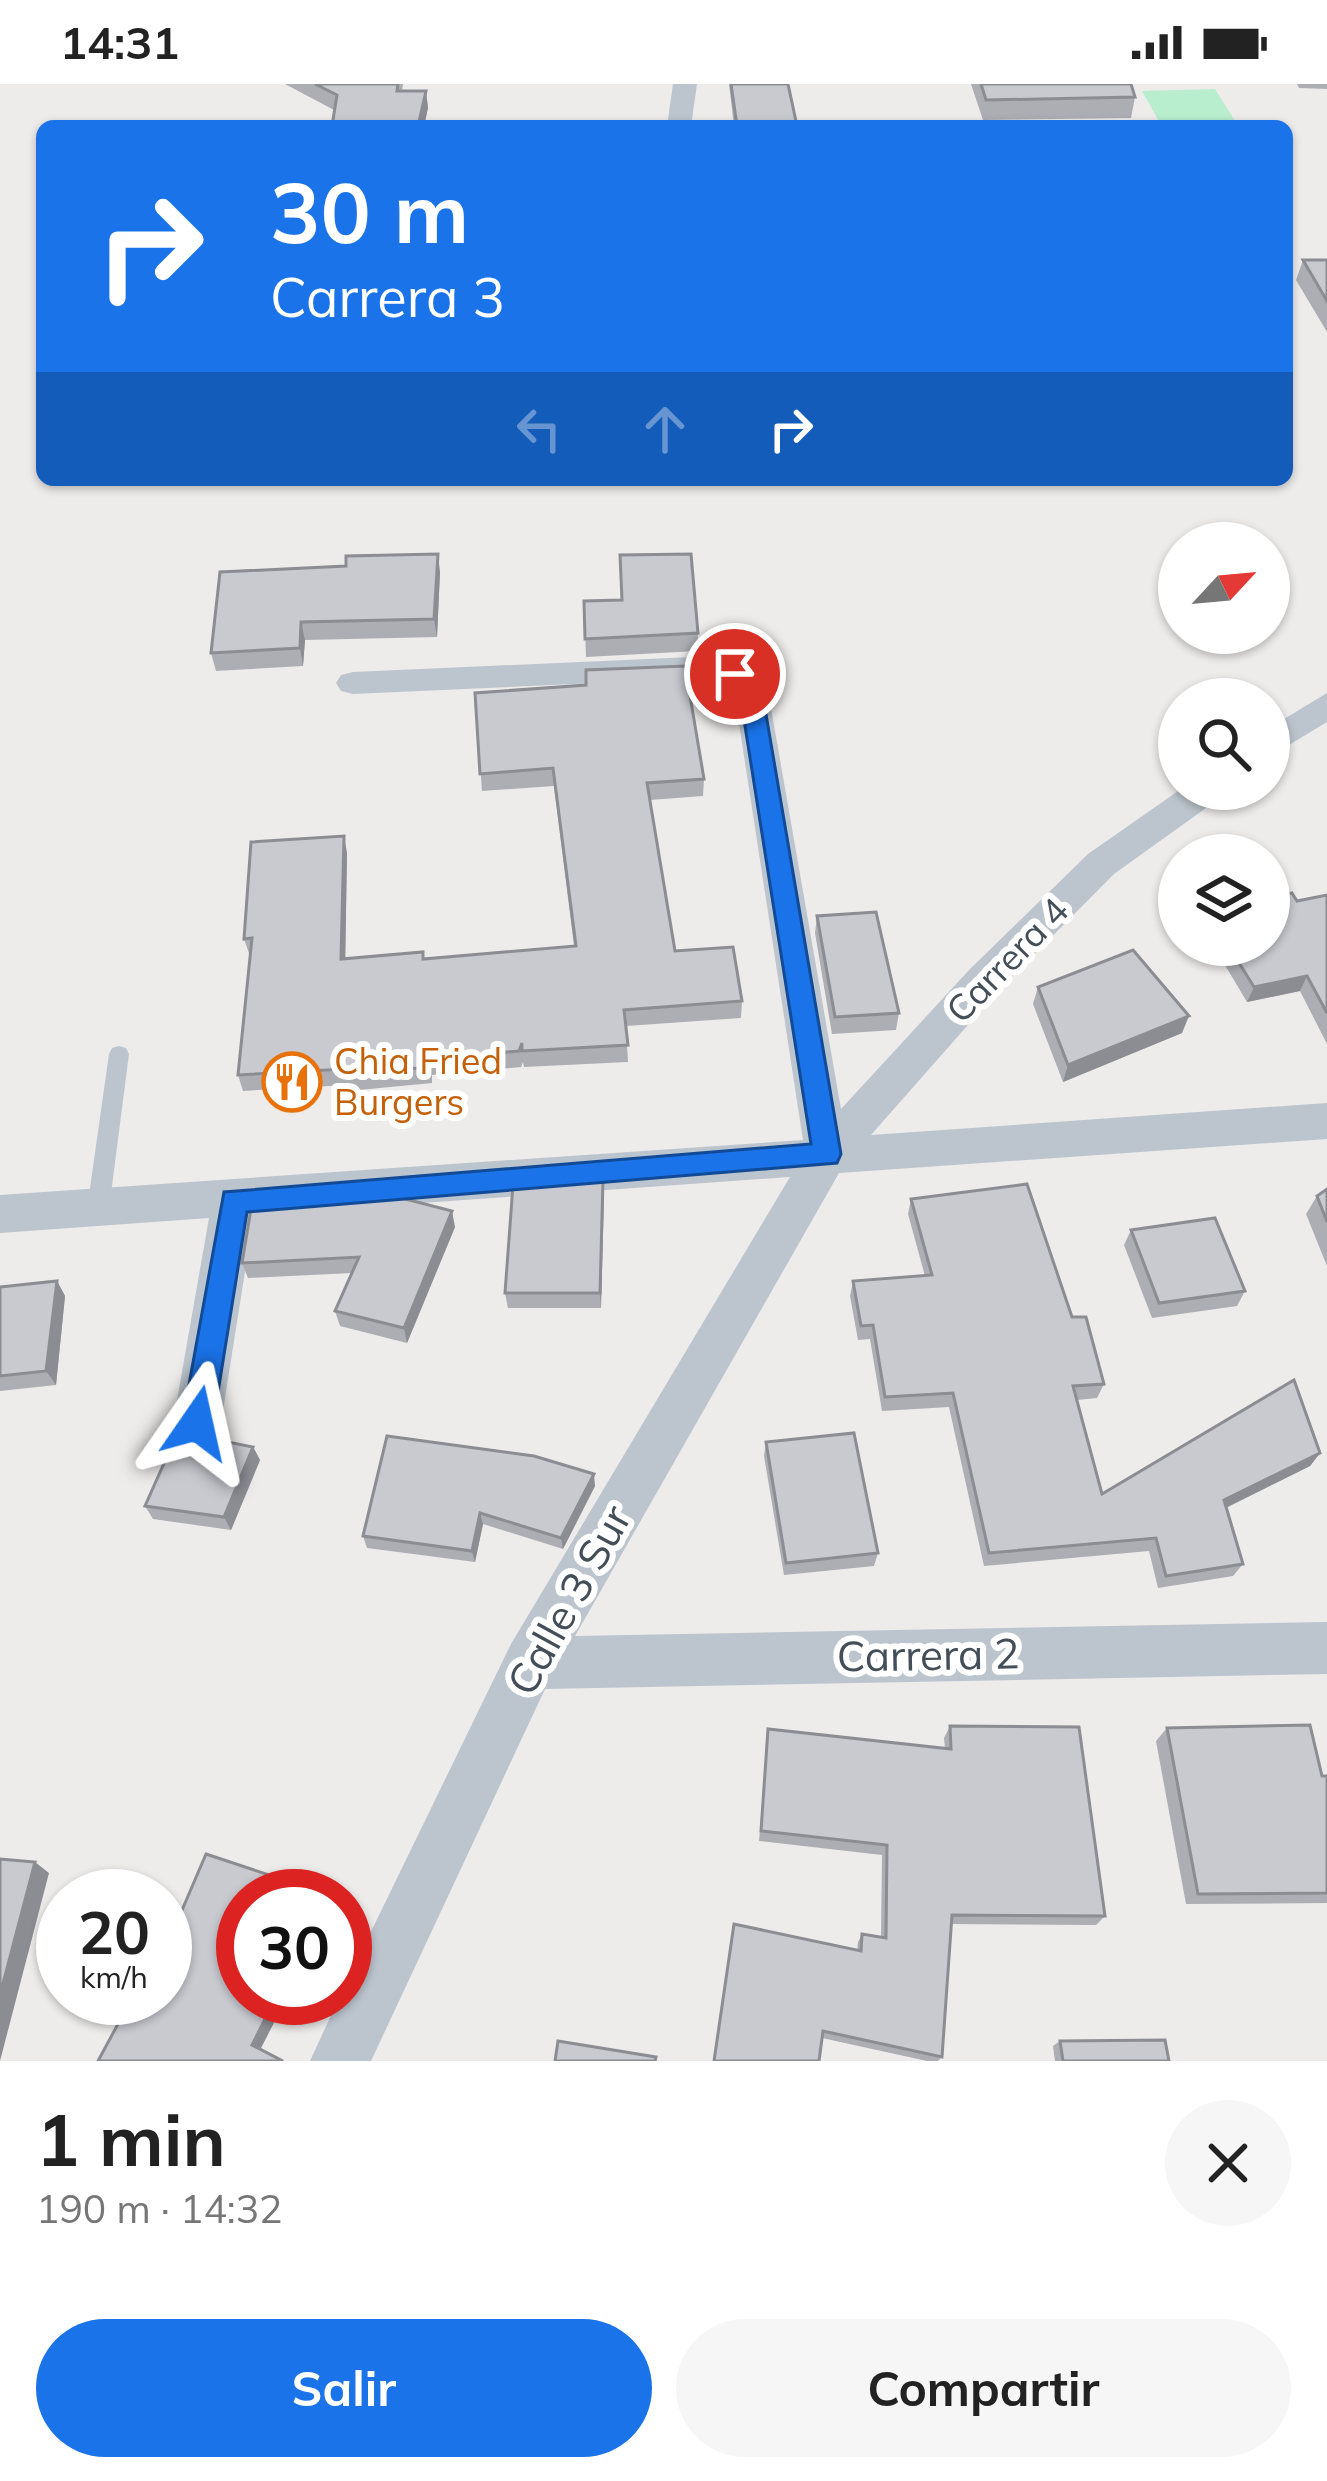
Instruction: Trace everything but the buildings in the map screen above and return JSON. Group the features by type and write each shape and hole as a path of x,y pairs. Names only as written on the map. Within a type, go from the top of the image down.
{"street":[{"path":"680,120 685,84"},
{"path":"353,683 714,667 750,685 826,1154"},
{"path":"1290,731 1327,705"},
{"name":"Carrera 4","path":"826,1154 983,981 1101,864 1177,810"},
{"path":"0,1214 1327,1121"},
{"name":"Calle 3 Sur","path":"340,2061 530,1663 826,1154"},
{"path":"197,1423 235,1201"},
{"name":"Carrera 2","path":"530,1663 1327,1648"}],"lane":[{"path":"98,1209 119,1054"}],"green space":[{"path":"1215,89 1234,120 1158,120 1142,91"}],"place":[{"name":"Chia Fried Burgers","path":"292,1082"}],"route":[{"path":"197,1423 235,1201 826,1154 750,685 735,674"}]}
